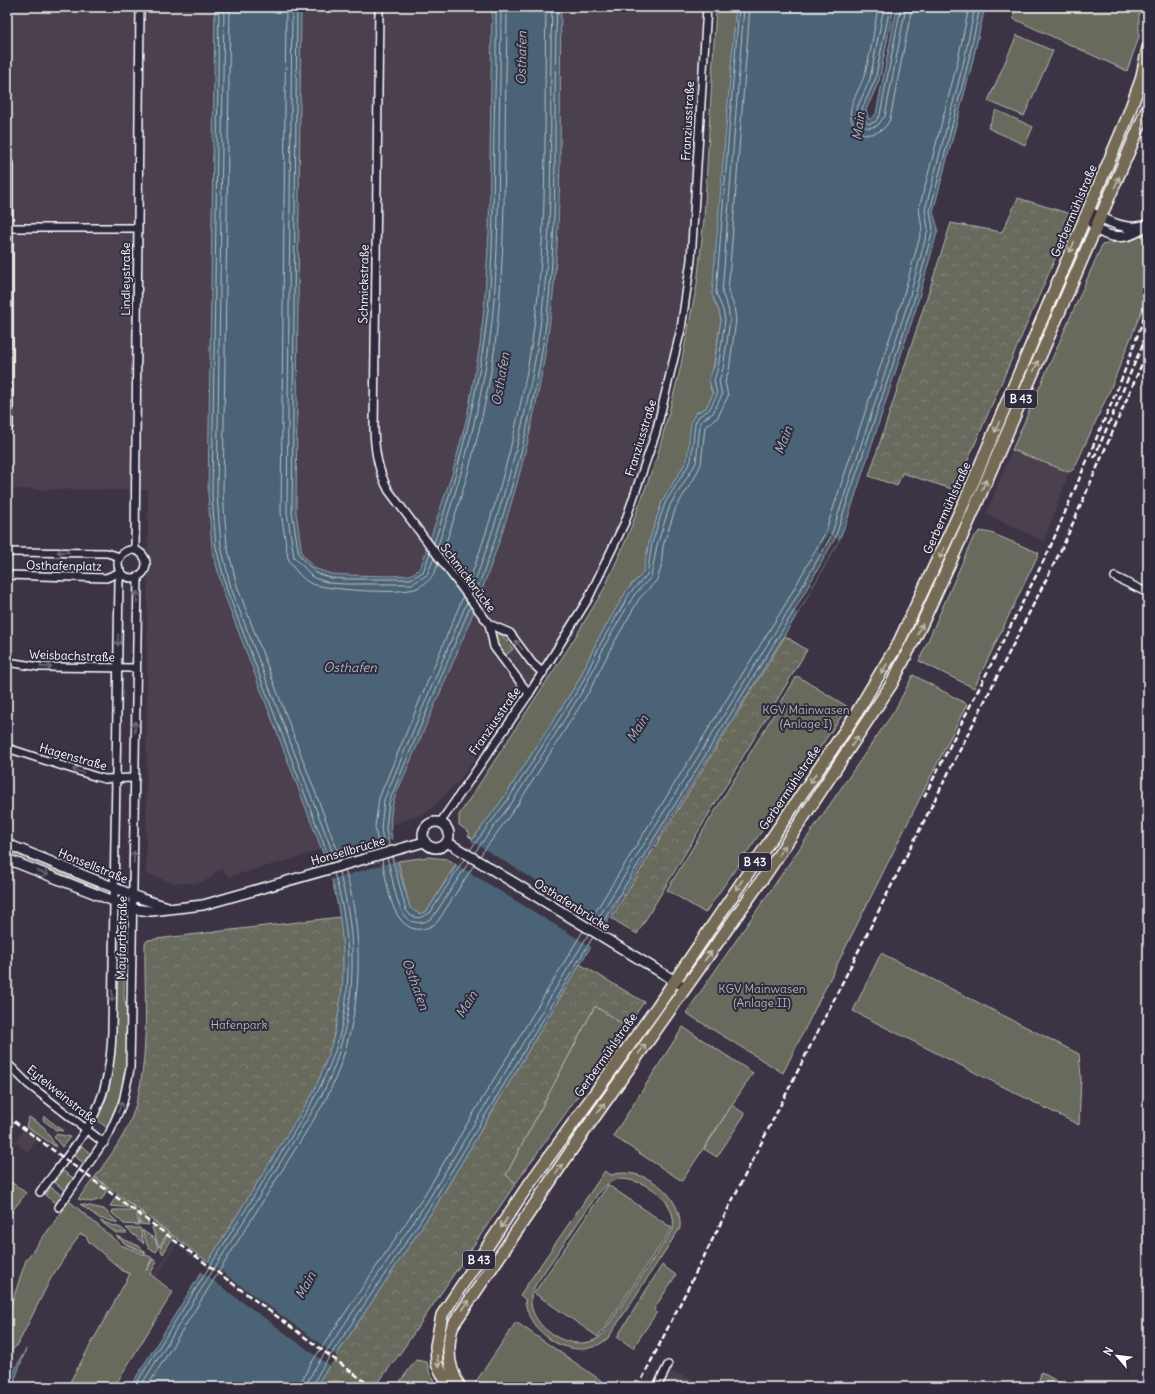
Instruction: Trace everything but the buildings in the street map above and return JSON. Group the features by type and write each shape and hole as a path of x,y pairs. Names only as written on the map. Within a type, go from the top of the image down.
{"main road":[{"name":"Gerbermühlstraße","path":"449,1387 437,1364 436,1346 442,1315 525,1190 674,981 854,717 899,642 958,517 1130,112 1141,80 1148,48"},
{"name":"Gerbermühlstraße","path":"460,1387 453,1377 448,1352 448,1339 453,1325 685,987 768,871 871,717 891,684 920,628 969,521 1148,107"},
{"path":"7,164 7,425"},
{"path":"958,517 969,521"}],"street":[{"name":"Lindleystraße","path":"135,550 140,7"},
{"name":"Schmickstraße","path":"378,7 374,446 381,476 388,491 429,545"},
{"name":"Franziusstraße","path":"424,842 423,834 426,827 433,823 440,823 543,673 588,599 613,550 642,476 665,400 681,329 691,260 707,7"},
{"path":"1088,211 1126,228 1148,225"},
{"path":"1088,211 1090,221 1095,229 1110,235 1121,237 1132,234 1148,225"},
{"path":"7,228 137,228"},
{"name":"Schmickbrücke","path":"429,545 489,624"},
{"path":"129,550 135,550 141,553 146,561 145,571 138,577 130,578 121,573 118,566 120,557 129,550"},
{"name":"Osthafenplatz","path":"7,552 107,553 120,557"},
{"name":"Osthafenplatz","path":"7,576 106,578 121,573"},
{"name":"Mayfarthstraße","path":"40,1192 87,1130 102,1097 110,1068 112,1031 113,887 119,581 121,573"},
{"name":"Mayfarthstraße","path":"59,1207 104,1142 115,1121 123,1102 130,1069 134,909 134,778 138,577"},
{"path":"1115,577 1148,593"},
{"path":"489,624 504,629 510,633 532,663 543,673"},
{"path":"489,624 494,647 529,694"},
{"name":"Weisbachstraße","path":"7,662 40,667 136,668"},
{"name":"Hagenstraße","path":"7,748 97,777 115,779 134,778"},
{"path":"424,842 430,847 437,848 447,842 448,831 440,823"},
{"name":"Honsellbrücke","path":"298,878 424,842"},
{"name":"Osthafenbrücke","path":"447,842 685,987"},
{"name":"Honsellstraße","path":"7,844 134,896 171,908"},
{"name":"Honsellstraße","path":"7,859 134,909 151,911 203,905 298,878"},
{"name":"Eytelweinstraße","path":"7,1063 28,1084 104,1142"},
{"path":"657,1387 668,1365"}],"shaded area":[{"name":"Osthafen","path":"7,7 707,7 691,260 665,400 613,550 543,673 516,697 459,781 428,812 296,858 229,877 222,869 215,872 210,879 197,883 175,883 146,874 148,490 7,489"},
{"path":"1012,450 1069,472 1044,541 986,514"},
{"path":"29,1121 44,1131 28,1152 15,1142"},
{"path":"182,1231 184,1232 155,1278 153,1276"},
{"path":"662,1368 712,1387 652,1387"}],"green space":[{"path":"716,7 736,7 714,300 721,320 710,388 713,394 706,408 696,413 687,460 662,502 649,542 644,573 631,585 597,641 578,682 505,796 473,839 468,836 470,833 459,825 459,815 571,644 604,589 627,538 657,457 679,374 697,284 704,220"},
{"path":"1014,7 1139,7 1139,37 1127,71 1014,19"},
{"path":"1017,35 1053,51 1024,116 988,101"},
{"path":"996,110 1033,127 1025,145 988,128"},
{"path":"1018,198 1074,215 955,490 902,473 897,486 869,476 951,223 1002,232"},
{"path":"1148,233 1148,295 1110,390 1074,469 1069,472 1012,450 1102,245 1137,238"},
{"path":"980,531 991,533 1039,553 974,688 919,661 973,538"},
{"path":"498,634 502,635 513,649 505,656 494,641 495,636"},
{"path":"785,636 807,650 637,934 611,918"},
{"name":"KGV Mainwasen (Anlage II)","path":"913,675 967,704 783,1073 686,1013 895,710"},
{"name":"KGV Mainwasen (Anlage I)","path":"797,676 848,707 705,913 667,890"},
{"path":"7,848 100,886 99,889 7,851"},
{"path":"428,857 447,859 456,864 427,911 419,914 410,909 398,861"},
{"name":"Hafenpark","path":"340,917 343,963 340,1008 329,1052 321,1074 312,1095 208,1262 95,1177 117,1146 128,1126 136,1105 141,1083 144,1060 146,1012 145,943 148,940"},
{"path":"117,922 125,925 124,997 128,1014 127,1058 120,1096 107,1128 97,1120 107,1096 115,1053"},
{"path":"881,953 1079,1054 1081,1077 1079,1125 853,1011"},
{"path":"580,964 644,1002 627,1027 595,1006 506,1175 516,1183 401,1352 375,1387 315,1387 435,1207"},
{"path":"595,1006 627,1027 516,1183 506,1175"},
{"path":"683,1027 753,1073 682,1181 613,1136"},
{"path":"732,1105 745,1114 717,1157 704,1149"},
{"path":"44,1116 63,1131 56,1130 43,1120"},
{"path":"29,1117 44,1127 56,1147 26,1126"},
{"path":"56,1134 70,1137 62,1147 54,1137"},
{"path":"82,1146 92,1155 85,1164 74,1156"},
{"path":"63,1171 76,1180 67,1192 54,1182"},
{"path":"605,1171 611,1175 623,1173 636,1174 648,1179 659,1185 675,1204 679,1216 680,1228 608,1338 596,1346 583,1349 569,1348 556,1343 544,1335 535,1325 528,1312 525,1299 520,1295","holes":["619,1179 629,1180 649,1187 658,1193 670,1209 673,1219 673,1230 601,1336 591,1341 579,1343 567,1341 546,1329 538,1320 532,1310 532,1294 536,1284 601,1189 612,1181"]},
{"path":"95,1177 108,1188 102,1199 91,1202 78,1199"},
{"path":"7,1179 26,1193 7,1218"},
{"path":"608,1185 672,1228 598,1337 534,1293"},
{"path":"51,1187 64,1197 57,1205 45,1195"},
{"path":"120,1191 134,1207 134,1208 110,1206"},
{"path":"68,1200 121,1245 151,1257 152,1258 146,1271 153,1259 157,1262 150,1274 173,1292 114,1387 67,1387 130,1274 123,1271 89,1242 86,1236 80,1234 51,1278 18,1344 7,1356 7,1327 9,1328 11,1324 7,1317 26,1260 64,1209 62,1207"},
{"path":"80,1204 104,1209 118,1223 99,1218"},
{"path":"113,1210 136,1210 139,1225 124,1224 112,1213"},
{"path":"139,1212 142,1212 149,1225 140,1224"},
{"path":"100,1221 121,1228 127,1233 116,1233"},
{"path":"153,1226 172,1226 159,1247 152,1228"},
{"path":"173,1226 178,1229 163,1254 160,1248"},
{"path":"126,1228 140,1228 144,1244"},
{"path":"142,1230 155,1239 158,1249 156,1252 148,1247"},
{"path":"116,1236 139,1246 146,1253 127,1245"},
{"path":"662,1265 676,1275 654,1309 657,1312 633,1348 617,1337"},
{"path":"516,1322 609,1386 481,1387 475,1383"},
{"path":"416,1360 427,1362 430,1374 437,1387 396,1387"},
{"path":"1041,1372 1067,1387 1038,1387"}],"water":[{"name":"Main","path":"215,7 301,7 296,512 302,554 316,569 331,574 392,576 410,575 420,569 453,471 467,417 480,345 489,232 492,7 561,7 559,212 553,294 548,335 534,412 522,464 508,514 489,572 450,669 395,797 392,810 391,824 394,853 410,908 419,914 427,911 473,839 505,796 578,682 597,641 627,590 643,573 649,542 662,502 687,460 691,421 696,413 706,408 713,394 709,380 714,367 721,320 712,294 736,7 894,7 879,81 866,110 869,120 876,114 897,7 985,7 971,68 933,212 938,229 916,308 848,518 839,540 798,613 580,964 435,1207 315,1387 130,1387 312,1095 324,1067 333,1039 339,1010 342,982 343,953 341,925 336,895 328,866 223,591 212,548 208,495"},
{"path":"26,1349 12,1387 7,1387 7,1384"}],"pier":[{"path":"828,534 832,536 821,554 818,552"},
{"path":"834,537 839,540 798,613 793,610"},
{"path":"393,839 399,860 330,880 322,859"},
{"path":"470,840 608,925 593,948 454,863"},
{"path":"207,1261 337,1356 330,1366 200,1271"}],"railway":[{"path":"924,797 1049,550 1122,378 1148,307"},
{"path":"1094,458 1148,332"},
{"path":"638,1387 1063,546 1148,350"},
{"path":"7,1116 372,1387"}]}
